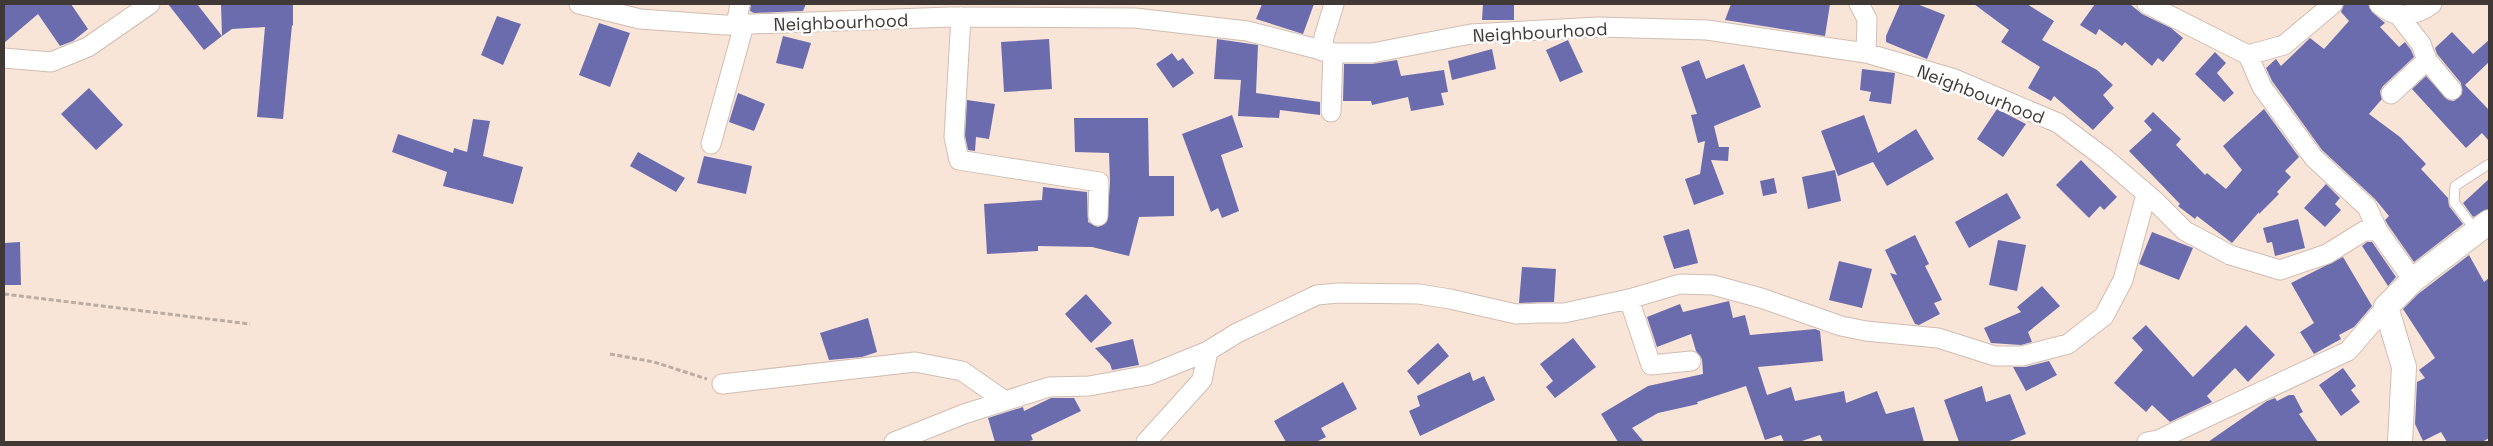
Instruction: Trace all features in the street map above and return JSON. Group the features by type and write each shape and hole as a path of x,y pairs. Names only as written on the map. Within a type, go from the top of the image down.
{"street":[{"path":"4,58 51,62 88,46 150,4"},
{"name":"Neighbourhood","path":"579,4 640,19 740,25 961,18 1135,18 1246,31 1328,52 1372,53 1471,34 1598,27 1707,30 1866,53 1952,78 2058,123 2106,159 2185,231 2230,255 2280,270 2327,254 2364,231 2378,231"},
{"path":"711,144 740,25 740,4"},
{"path":"1331,112 1328,52 1324,37 1334,4"},
{"path":"1860,4 1867,20 1866,53"},
{"path":"2147,4 2248,55 2262,87 2314,158 2367,207 2378,231 2412,280"},
{"path":"2248,55 2284,45 2332,4"},
{"path":"2379,4 2388,12 2413,16 2432,4"},
{"path":"2397,13 2421,44 2428,60 2452,90"},
{"path":"961,18 954,137 959,160 1099,182 1098,216"},
{"path":"2391,94 2428,60"},
{"path":"894,442 964,414 1049,387 1089,386 1149,375 1208,351 1237,334 1316,295 1338,292 1418,294 1516,314 1564,312 1629,299 1680,284 1713,285 1761,298 1841,326 1866,331 1938,338 1995,356 2022,356 2068,344 2104,316 2124,280 2146,195"},
{"path":"2147,442 2158,440 2348,351 2412,280 2483,226"},
{"path":"1629,299 1651,365 1691,361"},
{"path":"2386,307 2404,367 2400,442"},
{"path":"1146,442 1202,380 1208,351"},
{"path":"722,384 915,362 962,371 1005,401"}],"lane":[{"path":"2483,226 2454,202 2455,186 2489,164"}],"path":[{"path":"4,294 250,324"},
{"path":"610,354 654,362 722,384"}],"building":[{"path":"4,4 71,4 88,29 73,41 60,46 38,14 4,43"},
{"path":"168,4 197,4 222,36 204,50"},
{"path":"221,4 293,4 293,26 283,119 257,117 265,27 232,29 222,36"},
{"path":"751,4 806,4 803,11 754,13 750,11"},
{"path":"1262,4 1314,4 1303,34 1256,19"},
{"path":"1483,4 1514,4 1514,20 1482,20"},
{"path":"1731,4 1830,4 1825,36 1725,20"},
{"path":"1900,4 1917,4 1945,15 1927,59 1886,42 1886,36"},
{"path":"1974,4 2027,4 2054,21 2042,40 2097,70 2113,85 2103,95 2114,108 2093,130 2054,96 2051,101 2028,88 2040,67 2001,42 2009,30"},
{"path":"2095,4 2130,4 2142,14 2171,28 2183,38 2163,62 2158,58 2152,66 2125,42 2122,46 2099,29 2096,35 2080,25"},
{"path":"2344,4 2368,4 2372,12 2385,23 2380,27 2399,47 2405,42 2411,50 2414,57 2383,86 2380,91 2382,99 2369,114 2400,137 2426,164 2421,169 2448,198 2449,206 2463,224 2414,262 2385,220 2389,216 2375,199 2322,150 2272,81 2266,68 2276,59 2281,66 2310,38 2324,49 2349,21 2341,12"},
{"path":"497,16 521,24 503,65 481,55"},
{"path":"599,23 630,33 610,87 579,75"},
{"path":"2452,32 2473,54 2489,40 2489,62 2465,85 2489,110 2489,141 2482,133 2466,148 2412,89 2426,76 2448,100 2454,101 2462,94 2461,83 2437,54 2435,48"},
{"path":"783,36 811,43 803,69 776,63"},
{"path":"1049,39 1052,89 1004,92 1001,42"},
{"path":"1217,39 1258,45 1256,93 1320,102 1320,115 1280,110 1279,118 1238,116 1241,80 1214,79"},
{"path":"1568,40 1583,72 1560,82 1546,50"},
{"path":"1492,49 1496,69 1452,80 1448,61"},
{"path":"2215,52 2226,63 2217,73 2234,93 2224,102 2195,74"},
{"path":"1172,53 1178,61 1183,58 1194,73 1173,88 1156,64"},
{"path":"1397,60 1401,76 1444,70 1448,92 1441,93 1444,105 1411,111 1408,97 1372,105 1371,101 1343,101 1344,64 1372,64"},
{"path":"1699,60 1706,79 1744,64 1761,107 1714,126 1719,147 1729,147 1728,161 1711,160 1724,194 1694,205 1685,179 1700,174 1705,141 1698,143 1691,115 1697,114 1681,67"},
{"path":"1862,69 1895,73 1891,104 1869,101 1871,92 1860,90"},
{"path":"89,88 123,125 96,150 61,114"},
{"path":"738,93 765,104 754,131 729,122"},
{"path":"967,100 995,104 989,139 976,137 975,151 968,150 965,136"},
{"path":"1997,109 2026,124 2003,157 1977,139"},
{"path":"2264,109 2299,157 2285,171 2291,177 2277,192 2279,194 2259,214 2259,212 2232,243 2197,216 2195,219 2178,206 2180,204 2129,151 2152,130 2144,121 2153,112 2181,139 2176,145 2205,175 2207,173 2226,189 2242,170 2223,146"},
{"path":"1232,115 1243,147 1221,155 1239,211 1222,218 1218,208 1211,212 1182,134"},
{"path":"1864,115 1878,153 1916,129 1934,159 1887,186 1873,162 1838,176 1821,131"},
{"path":"1074,118 1148,118 1149,176 1174,176 1174,216 1139,217 1129,256 1092,247 1038,246 1038,251 987,254 984,204 1042,200 1043,187 1087,192 1088,222 1098,227 1107,222 1110,182 1109,153 1075,152"},
{"path":"473,119 490,121 483,156 523,167 513,204 443,186 447,172 392,152 398,134 453,153 454,148 467,152"},
{"path":"638,152 685,178 676,192 630,166"},
{"path":"704,156 752,166 746,194 697,183"},
{"path":"2081,160 2117,197 2104,210 2100,206 2089,218 2056,185"},
{"path":"1835,170 1841,201 1808,209 1802,177"},
{"path":"1774,178 1777,193 1763,196 1760,181"},
{"path":"2489,179 2489,209 2473,217 2463,203"},
{"path":"2326,184 2340,198 2335,204 2341,210 2325,227 2304,208"},
{"path":"2007,193 2021,218 1969,248 1955,222"},
{"path":"2298,219 2305,248 2275,256 2272,242 2267,243 2263,228"},
{"path":"1689,229 1698,263 1674,269 1663,236"},
{"path":"2152,232 2193,248 2179,280 2139,264"},
{"path":"1915,235 1929,264 1925,266 1942,300 1934,303 1940,314 1919,325 1915,324 1890,273 1897,275 1885,250"},
{"path":"1998,240 2026,245 2017,291 1989,285"},
{"path":"20,242 21,285 4,285 4,243"},
{"path":"2367,242 2372,242 2396,277 2388,286 2362,246"},
{"path":"2469,255 2484,282 2489,278 2489,438 2482,442 2447,442 2441,432 2423,441 2415,424 2417,382 2425,378 2419,370 2435,358 2403,309 2418,294"},
{"path":"2343,257 2372,306 2354,327 2339,335 2341,339 2314,354 2300,332 2314,323 2291,283"},
{"path":"1839,261 1872,269 1862,308 1829,300"},
{"path":"1522,267 1556,269 1554,302 1519,303"},
{"path":"2042,286 2060,306 2028,332 2032,342 2021,345 1991,343 1984,328 2021,312 2017,307"},
{"path":"1086,294 1112,323 1091,343 1065,314"},
{"path":"1729,301 1733,318 1745,315 1750,335 1815,329 1820,331 1823,361 1758,367 1767,395 1791,387 1795,401 1844,391 1846,403 1877,391 1886,414 1914,407 1924,442 1823,442 1820,435 1799,442 1784,442 1781,435 1765,440 1746,386 1697,402 1698,404 1658,413 1632,428 1644,442 1618,442 1601,414 1648,386 1703,374 1702,359 1696,351 1691,334 1657,347 1647,317 1680,304 1683,312"},
{"path":"868,318 877,352 862,357 829,360 820,333"},
{"path":"2146,325 2193,377 2246,325 2275,355 2248,382 2235,368 2207,396 2212,402 2170,422 2152,405 2146,412 2114,383 2143,350 2132,338"},
{"path":"1573,338 1596,367 1555,398 1546,387 1553,381 1540,364"},
{"path":"1133,339 1139,365 1112,370 1110,364 1095,348"},
{"path":"1438,343 1449,356 1418,385 1407,371"},
{"path":"2049,361 2057,375 2026,391 2013,367 2025,367"},
{"path":"2343,368 2356,386 2351,390 2360,402 2341,416 2319,385"},
{"path":"1470,372 1473,381 1484,376 1495,400 1420,436 1409,411 1420,406 1417,396"},
{"path":"1343,382 1357,409 1321,428 1326,437 1316,442 1286,442 1274,421"},
{"path":"1982,386 1986,402 2010,394 2026,434 2007,442 1959,442 1944,400"},
{"path":"2289,395 2294,395 2303,412 2299,414 2318,442 2208,442 2267,401 2275,398 2277,401"},
{"path":"1051,398 1074,398 1081,411 1031,435 1033,440 1025,442 995,442 988,418 1023,407 1024,411"}]}
